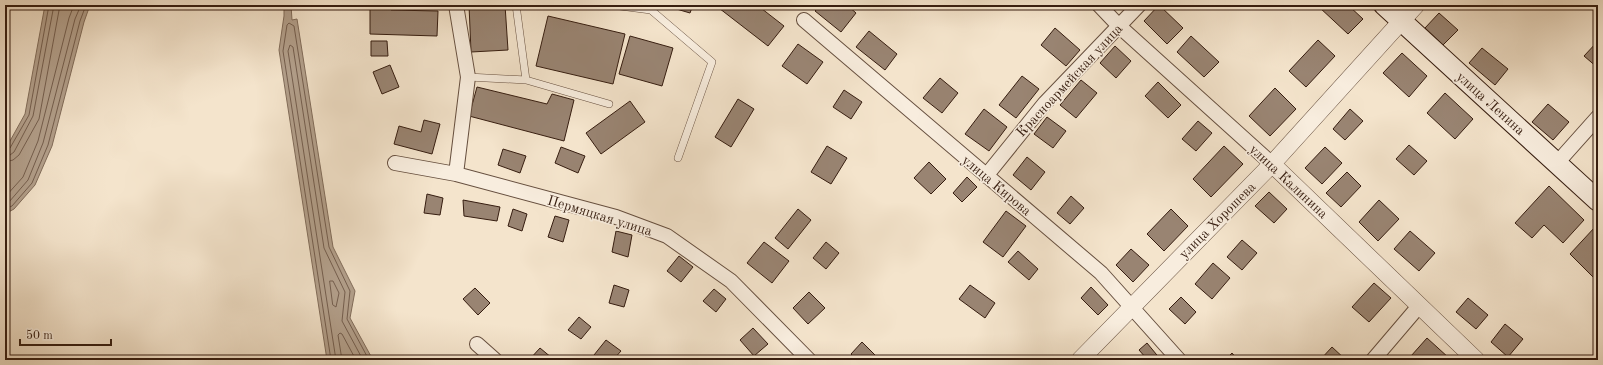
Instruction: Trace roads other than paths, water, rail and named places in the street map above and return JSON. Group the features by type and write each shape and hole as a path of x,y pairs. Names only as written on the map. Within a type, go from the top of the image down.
{"main road":[{"name":"улица Ленина","path":"1384,5 1598,201"}],"street":[{"path":"456,5 468,77 456,174"},
{"name":"улица Калинина","path":"1099,5 1120,26 1272,164 1476,360"},
{"name":"Красноармейская улица","path":"986,176 1045,103 1139,5"},
{"name":"улица Хорошева","path":"1080,360 1130,307 1272,164 1416,5"},
{"name":"улица Кирова","path":"804,20 1101,273 1179,360"},
{"path":"1556,163 1598,117"},
{"name":"Пермяцкая улица","path":"395,163 456,174 616,217 667,236 731,281 809,360"},
{"path":"1373,360 1420,306"},
{"path":"477,344 495,360"}],"lane":[{"path":"516,5 526,80"},
{"path":"612,5 651,10 712,62 678,158"},
{"path":"468,77 526,80 609,104"}],"water":[{"path":"45,5 90,5 84,22 52,146 35,185 14,209 5,214 5,150 25,114"},
{"path":"284,5 291,5 292,20 297,19 333,247 355,291 350,318 373,360 327,360 279,50 284,16"}]}
